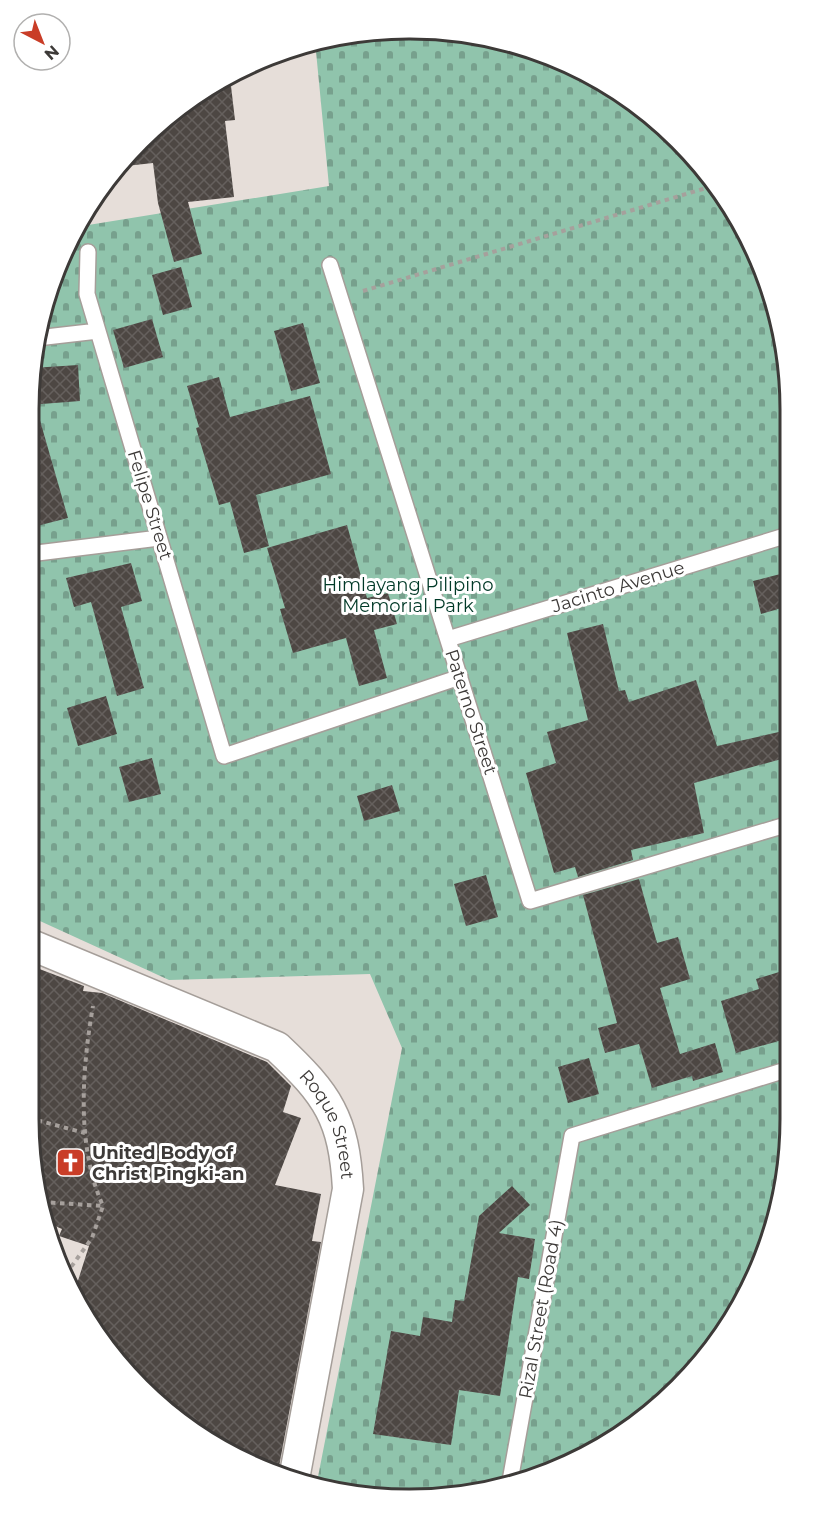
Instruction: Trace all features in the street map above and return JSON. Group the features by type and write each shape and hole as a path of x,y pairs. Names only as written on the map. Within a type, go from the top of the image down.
{"street":[{"name":"Roque Street","path":"39,948 98,975 277,1047 308,1076 333,1112 346,1149 348,1189 296,1471"}],"lane":[{"name":"Felipe Street","path":"88,252 87,294 224,756 460,677"},
{"name":"Paterno Street","path":"330,265 530,901 780,827"},
{"path":"46,337 98,331"},
{"name":"Jacinto Avenue","path":"448,639 780,537"},
{"path":"39,553 159,538"},
{"name":"Rizal Street (Road 4)","path":"511,1474 572,1136 780,1072"}],"path":[{"path":"340,298 707,189"},
{"path":"71,1268 92,1238 103,1206 95,1189 85,1133 87,1053 98,975"},
{"path":"39,1121 85,1133"},
{"path":"49,1202 103,1206"}],"green space":[{"name":"Himlayang Pilipino Memorial Park","path":"434,40 482,46 551,67 595,89 635,116 654,131 688,165 703,184 730,224 752,268 767,314 777,361 780,410 780,1118 777,1167 767,1214 752,1260 718,1324 688,1363 654,1397 615,1427 551,1461 505,1476 458,1486 385,1488 361,1486 318,1477 402,1048 370,974 169,980 39,921 40,385 46,337 67,268 88,225 329,186 316,51 361,42"}],"building":[{"path":"231,86 235,120 225,121 234,197 188,202 202,254 174,262 158,203 153,163 131,165 165,131 204,101"},
{"path":"181,267 192,307 163,315 152,275"},
{"path":"152,319 163,357 124,368 113,330"},
{"path":"303,323 320,383 291,391 274,331"},
{"path":"78,365 80,401 39,404 41,367"},
{"path":"219,377 230,417 310,396 331,474 256,495 269,546 244,553 230,502 219,505 196,428 199,427 187,386"},
{"path":"39,417 68,518 39,525"},
{"path":"347,525 367,598 388,593 397,624 374,630 387,678 359,686 346,638 293,653 280,609 285,608 267,548"},
{"path":"131,563 142,601 121,607 144,688 117,696 91,602 74,607 66,578"},
{"path":"780,574 780,608 761,614 753,581"},
{"path":"603,624 619,691 625,690 629,702 696,680 717,746 780,732 780,759 694,783 704,833 631,850 633,860 578,877 575,867 554,873 526,773 556,763 547,732 588,720 567,633"},
{"path":"106,696 117,734 78,746 67,708"},
{"path":"152,758 161,794 129,802 119,767"},
{"path":"392,785 400,811 364,821 357,796"},
{"path":"486,875 498,917 466,926 454,884"},
{"path":"639,879 657,943 678,937 690,979 660,988 680,1054 715,1043 723,1072 693,1081 692,1076 652,1088 639,1044 605,1053 598,1028 617,1023 583,895"},
{"path":"39,969 84,986 83,991 102,993 267,1062 291,1086 283,1112 301,1118 275,1185 321,1194 312,1241 321,1242 279,1465 246,1451 204,1427 165,1397 131,1363 101,1324 77,1283 89,1246 59,1236 62,1229 56,1226 42,1167 39,1118"},
{"path":"780,972 780,1041 736,1053 721,1001 759,989 756,979"},
{"path":"589,1058 599,1094 568,1103 558,1067"},
{"path":"512,1186 530,1205 499,1233 535,1239 529,1279 518,1277 500,1396 459,1390 451,1445 373,1434 391,1331 420,1336 423,1317 452,1322 455,1300 464,1301 479,1216"}],"place":[{"name":"United Body of Christ Pingki-an","path":"71,1163"}]}
